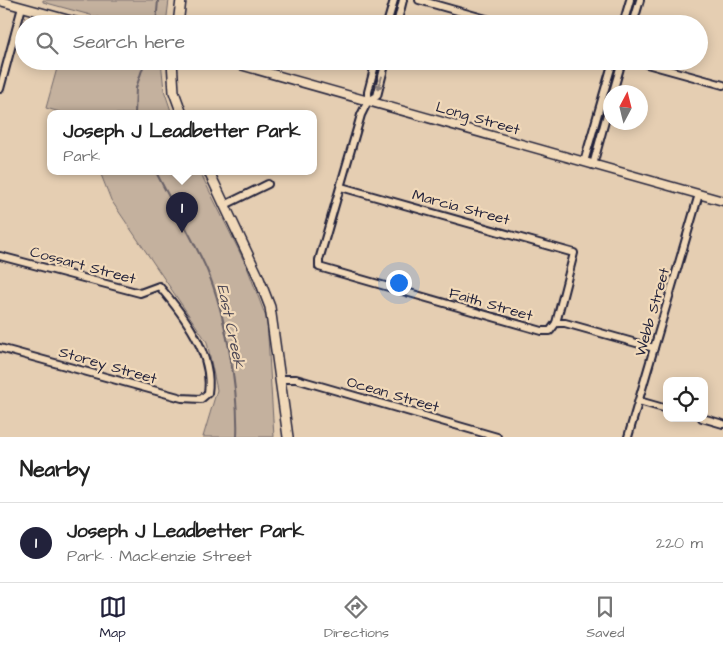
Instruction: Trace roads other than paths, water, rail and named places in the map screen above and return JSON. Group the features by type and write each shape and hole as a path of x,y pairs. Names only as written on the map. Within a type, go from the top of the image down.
{"main road":[{"path":"179,15 181,0"},
{"path":"173,70 174,92 181,110"},
{"path":"210,175 225,205 270,307 288,437"}],"street":[{"path":"390,15 394,0"},
{"path":"399,15 403,0"},
{"path":"419,0 472,15"},
{"path":"626,15 630,0"},
{"path":"636,15 640,0"},
{"path":"0,1 51,15"},
{"path":"20,15 22,7"},
{"path":"0,89 15,33"},
{"name":"Long Street","path":"258,70 723,201"},
{"path":"341,187 361,115 368,101 368,92 374,70"},
{"path":"368,101 377,96 384,70"},
{"path":"584,162 610,70"},
{"path":"616,85 620,70"},
{"path":"669,70 723,85"},
{"path":"593,165 603,129"},
{"path":"225,205 268,184"},
{"name":"Marcia Street","path":"341,187 574,252 556,323"},
{"name":"Faith Street","path":"341,187 319,260 319,267 542,332 550,331 556,323 565,323 654,348"},
{"name":"Webb Street","path":"628,437 699,194"},
{"name":"Cossart Street","path":"0,256 140,293 159,286 198,340 207,374 208,393"},
{"name":"Storey Street","path":"0,348 182,398 201,399 208,393"},
{"name":"Ocean Street","path":"281,379 296,379 498,437"},
{"path":"639,401 663,408"},
{"path":"708,420 723,424"}],"waterway":[{"name":"East Creek","path":"157,15 158,0"},
{"name":"East Creek","path":"135,110 136,88 142,70"},
{"name":"East Creek","path":"158,175 195,245 214,287 225,329 233,375 236,397 237,437"}],"place":[{"name":"Joseph J Leadbetter Park","path":"182,233"}]}
